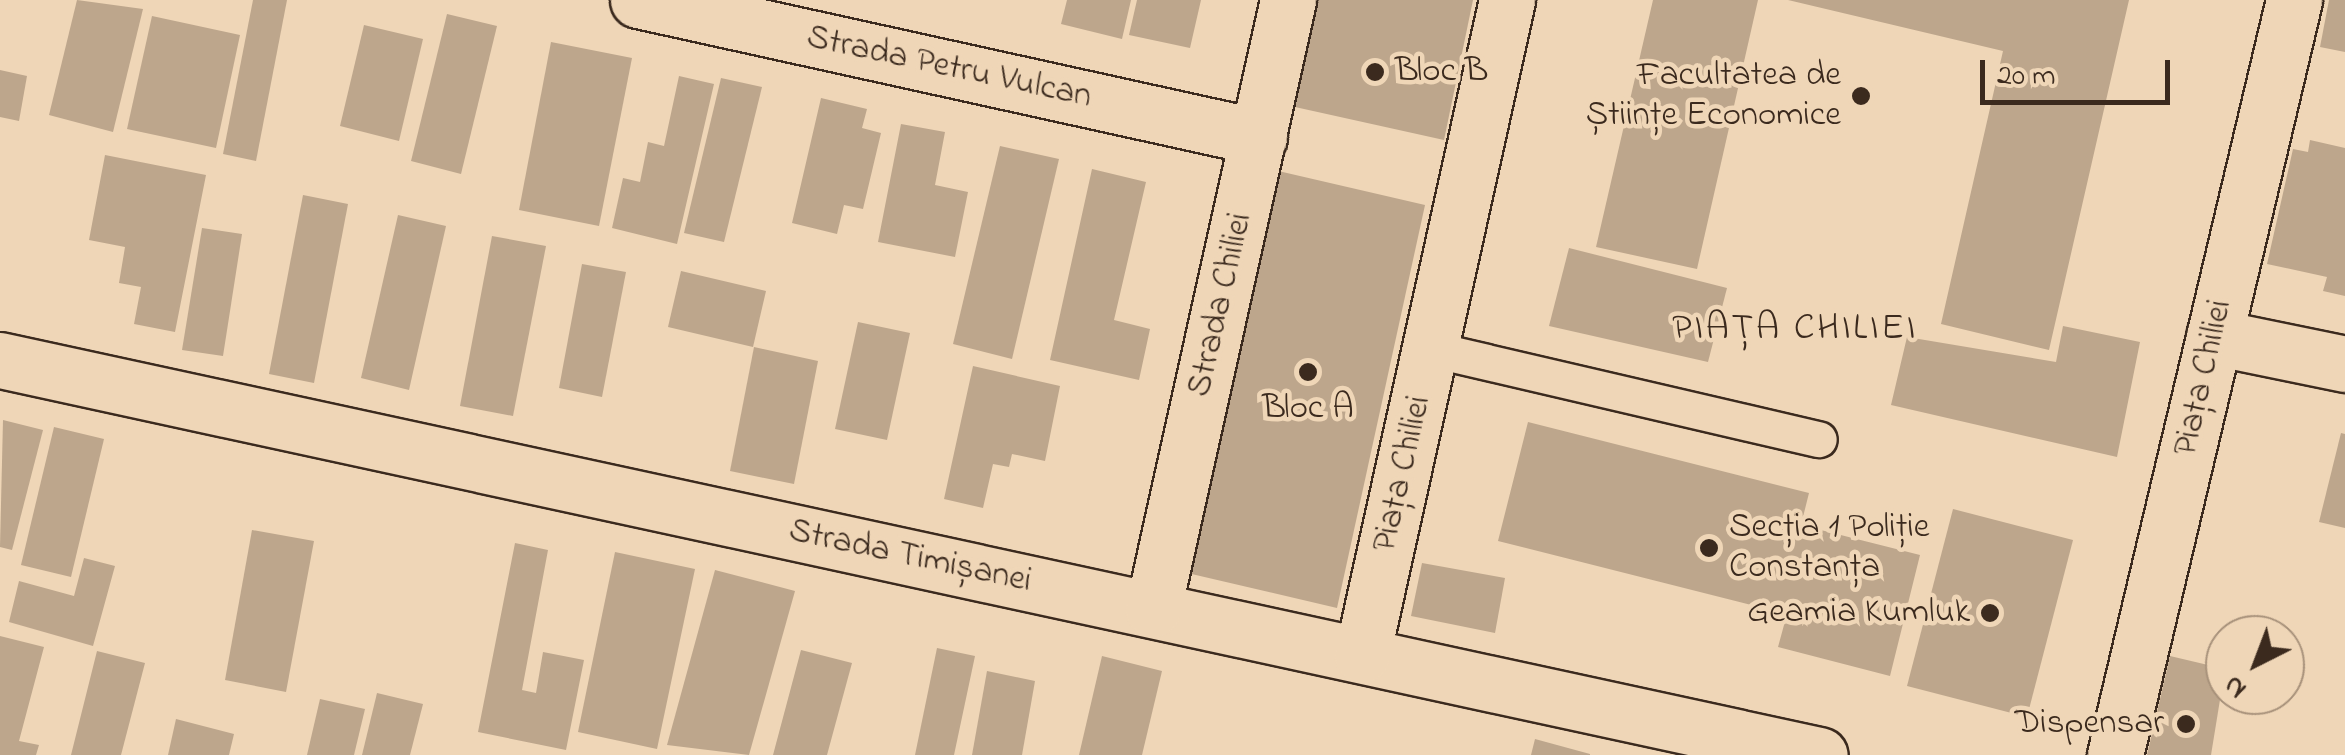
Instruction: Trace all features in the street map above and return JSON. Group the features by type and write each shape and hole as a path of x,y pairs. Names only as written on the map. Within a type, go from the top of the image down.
{"street":[{"name":"Strada Petru Vulcan","path":"638,0 1260,136"},
{"name":"Strada Chiliei","path":"1152,609 1288,0"},
{"name":"Piața Chiliei","path":"1362,654 1506,0"},
{"name":"Piața Chiliei","path":"2115,755 2294,0"},
{"path":"2214,337 2345,364"},
{"name":"Strada Timișanei","path":"0,360 1362,654 1699,742 1820,755"}],"lane":[{"path":"1431,350 1819,439"}],"building":[{"path":"77,0 143,9 113,132 49,115"},
{"path":"253,0 287,0 256,161 223,154"},
{"path":"1067,0 1131,0 1122,39 1061,24"},
{"path":"1137,0 1201,0 1190,48 1129,35"},
{"name":"Bloc B","path":"1306,0 1473,0 1444,140 1286,105"},
{"path":"1653,0 1758,0 1697,269 1596,247"},
{"path":"1788,0 2129,0 2049,350 1941,324 2003,51"},
{"path":"2329,0 2345,0 2345,52 2320,47"},
{"path":"447,14 497,26 461,174 411,161"},
{"path":"152,16 240,35 216,148 127,129"},
{"path":"364,25 423,39 399,141 340,126"},
{"path":"551,42 632,58 599,226 519,210"},
{"path":"0,70 27,76 19,121 0,117"},
{"path":"679,76 714,84 677,244 612,228 623,178 640,182 648,142 664,146"},
{"path":"721,78 762,87 724,242 684,233"},
{"path":"821,98 867,109 862,128 881,133 863,209 844,205 837,234 792,223"},
{"path":"901,124 945,132 935,185 968,192 955,257 878,242"},
{"path":"2310,140 2345,148 2345,296 2323,291 2327,277 2267,264 2293,149 2308,152"},
{"path":"1000,146 1059,159 1012,359 953,344"},
{"path":"105,155 206,175 175,332 134,324 141,287 119,283 125,247 89,240"},
{"path":"1092,169 1146,182 1114,320 1150,329 1139,380 1050,360"},
{"name":"Bloc A","path":"1274,170 1425,205 1337,608 1183,572"},
{"path":"303,195 348,204 314,383 269,374"},
{"path":"398,215 446,226 409,390 361,378"},
{"path":"202,228 242,234 223,356 182,350"},
{"path":"492,236 546,246 513,416 460,406"},
{"path":"1569,248 1727,288 1708,362 1549,326"},
{"path":"582,264 626,272 602,397 559,388"},
{"path":"681,271 766,291 753,347 668,327"},
{"path":"858,322 910,333 887,440 835,429"},
{"path":"2063,326 2140,342 2117,457 1891,405 1907,337 2056,362"},
{"path":"754,347 818,361 794,484 730,471"},
{"path":"973,366 1060,386 1045,461 1012,454 1009,467 993,464 983,508 944,499"},
{"path":"3,420 43,430 12,550 0,547"},
{"name":"Secția 1 Poliție Constanța","path":"1528,422 1809,493 1801,525 1920,555 1890,676 1778,647 1787,614 1498,541"},
{"path":"54,427 104,439 71,577 21,565"},
{"path":"2341,433 2345,434 2345,528 2319,522"},
{"name":"Geamia Kumluk","path":"1953,509 2073,540 2027,717 1907,686"},
{"path":"252,530 314,541 286,692 225,680"},
{"path":"515,543 548,550 522,690 536,693 543,652 584,660 566,750 478,732"},
{"path":"615,552 695,569 657,749 578,732"},
{"path":"84,558 115,566 93,646 9,622 19,581 74,596"},
{"path":"1422,563 1505,578 1495,633 1411,616"},
{"path":"715,570 795,591 749,755 667,745"},
{"path":"0,636 44,647 19,741 39,745 36,755 0,755"},
{"path":"937,648 975,656 954,755 915,755"},
{"path":"801,650 852,663 827,755 773,755"},
{"path":"97,651 145,663 121,755 71,755"},
{"path":"1102,656 1162,671 1142,755 1079,755"},
{"name":"Dispensar","path":"2170,656 2205,664 2205,715 2218,715 2211,755 2147,755"},
{"path":"987,671 1035,681 1022,755 972,755"},
{"path":"377,693 423,704 410,755 362,755"},
{"path":"320,699 365,709 354,755 307,755"},
{"path":"176,719 234,734 229,755 168,755"},
{"path":"1535,739 1590,754 1590,755 1531,755"}],"place":[{"name":"Bloc B","path":"1375,72"},
{"name":"Facultatea de Științe Economice","path":"1861,96"},
{"name":"Bloc A","path":"1308,372"},
{"name":"Secția 1 Poliție Constanța","path":"1709,548"},
{"name":"Geamia Kumluk","path":"1990,613"},
{"name":"Dispensar","path":"2186,724"}],"district":[{"name":"PIAȚA CHILIEI","path":"1795,330"}]}
